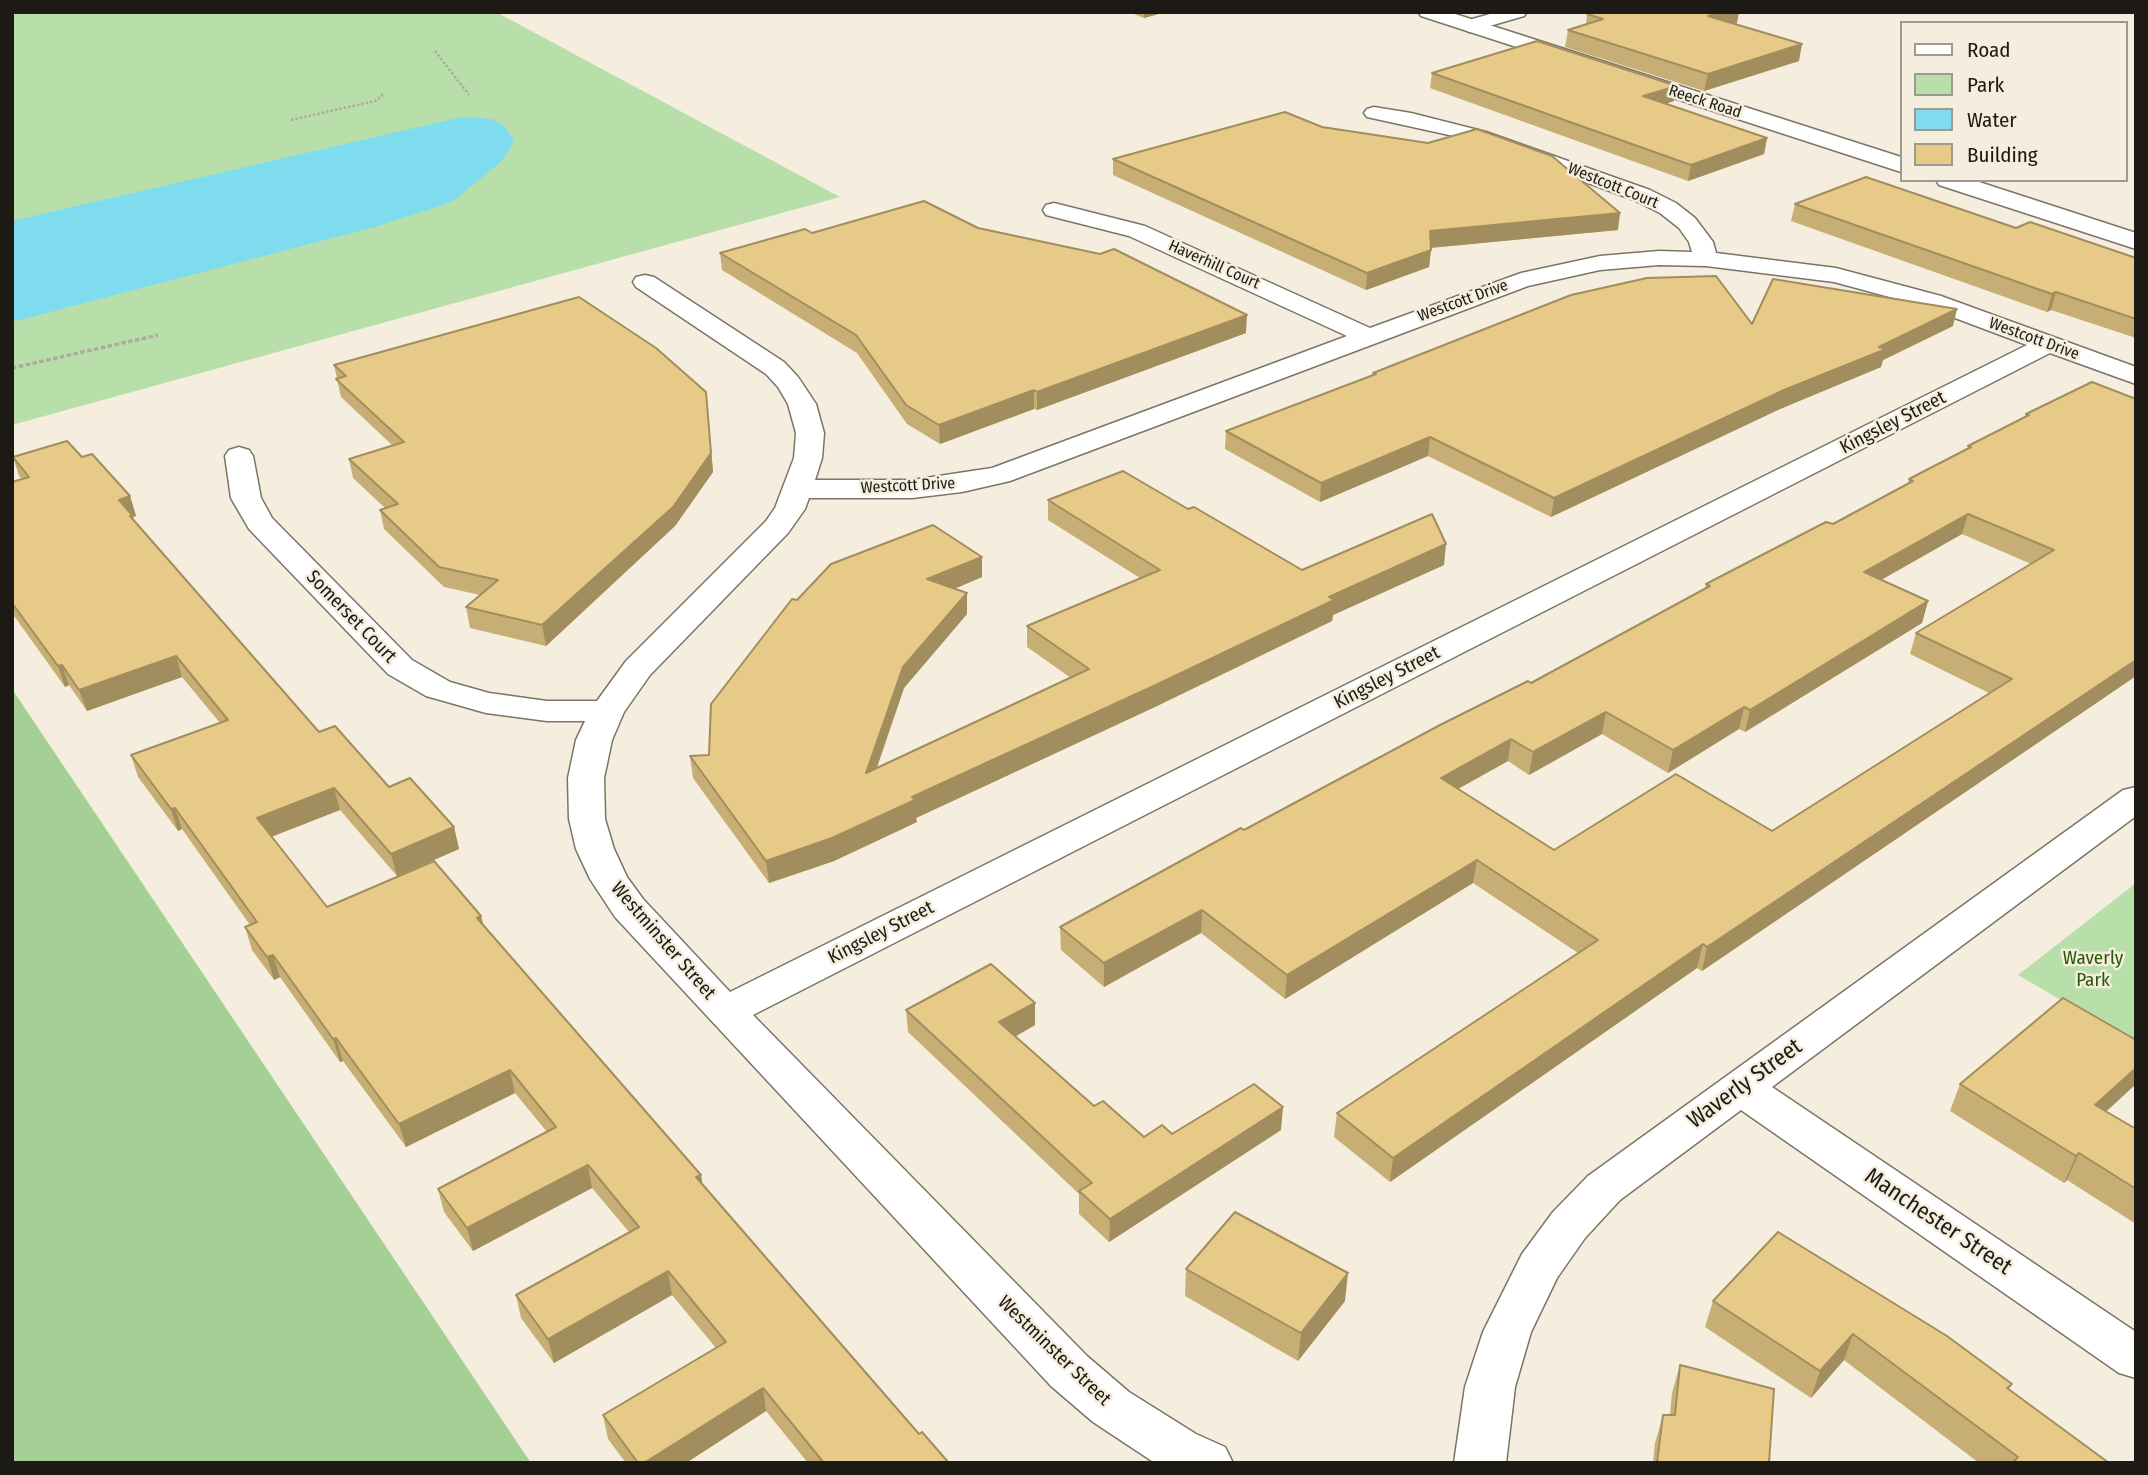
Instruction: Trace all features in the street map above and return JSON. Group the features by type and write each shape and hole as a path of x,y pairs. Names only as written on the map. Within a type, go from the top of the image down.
{"street":[{"name":"Reeck Road","path":"1428,12 1899,164"},
{"path":"1469,26 1518,12"},
{"name":"Westcott Court","path":"1374,113 1479,136 1642,195 1668,208 1687,223 1701,242 1706,259"},
{"path":"1954,182 2136,241"},
{"name":"Haverhill Court","path":"1054,211 1137,231 1367,336"},
{"name":"Westcott Drive","path":"799,489 912,489 1000,475 1521,280 1552,271 1600,263 1659,258 1706,259 1792,268 1869,283 1932,302 2136,376"},
{"name":"Westminster Street","path":"645,282 758,355 789,383 802,404 810,433 808,458 790,509 777,527 638,668 607,712 594,740 586,778 587,819 595,849 609,879 629,908 725,1012 1069,1371 1111,1408 1178,1450 1207,1463"},
{"name":"Kingsley Street","path":"725,1012 2049,344"},
{"name":"Somerset Court","path":"239,456 246,498 260,523 400,667 438,688 486,703 547,711 607,712"},
{"name":"Waverly Street","path":"1480,1463 1490,1387 1507,1332 1539,1267 1569,1225 1604,1188 2136,798"},
{"name":"Manchester Street","path":"1740,1087 2136,1358"}],"path":[{"path":"435,51 469,95"},
{"path":"291,120 375,101 382,96 381,92"},
{"path":"12,368 158,335"}],"green space":[{"path":"12,12 496,12 840,197 12,425"},
{"path":"12,689 531,1463 12,1463"},
{"name":"Waverly Park","path":"2136,883 2136,1044 2018,975"}],"water":[{"path":"462,117 492,119 505,127 514,141 503,160 452,202 378,226 12,322 12,221"}],"building":[{"path":"1721,12 1708,16 1802,44 1708,74 1568,30 1603,19 1587,14"},
{"path":"1537,41 1677,86 1643,96 1767,138 1691,165 1432,73"},
{"path":"1285,112 1322,127 1428,143 1477,129 1552,156 1620,213 1430,231 1431,250 1367,273 1113,159"},
{"path":"1866,177 2016,228 2030,222 2136,258 2136,319 2056,292 2052,294 1795,204"},
{"path":"924,201 978,228 1100,254 1114,249 1247,315 939,425 906,405 856,335 720,253 805,229 812,233"},
{"path":"1716,276 1752,324 1773,279 1957,309 1879,347 1886,349 1784,390 1554,498 1430,437 1321,483 1226,431 1571,295 1647,278"},
{"path":"579,297 656,348 706,392 711,453 673,507 542,625 466,607 498,580 439,567 380,510 398,504 349,459 404,442 336,379 346,376 334,365"},
{"path":"2092,382 2136,399 2136,660 1707,947 1703,944 1393,1158 1337,1113 1598,940 1477,860 1287,975 1202,910 1104,963 1060,927 1241,828 1244,830 1528,681 1531,683 1710,586 1706,584 1826,522 1833,524 1913,481 1909,479 1971,447 1968,446 2029,415 2026,414","holes":["1968,514 2054,550 1916,633 2012,679 1772,831 1676,774 1554,850 1441,778 1511,739 1533,752 1606,712 1673,750 1744,707 1750,710 1928,601 1864,572"]},
{"path":"67,441 82,457 92,454 130,496 119,500 132,515 130,516 319,732 335,726 389,787 410,778 454,827 391,854 334,788 257,818 327,907 434,861 481,916 477,918 701,1175 696,1177 919,1434 922,1432 949,1463 824,1463 763,1388 644,1463 638,1463 603,1415 726,1342 668,1271 548,1339 516,1295 639,1227 588,1165 467,1228 438,1189 556,1127 510,1070 399,1124 336,1038 333,1039 273,955 267,957 245,927 257,922 175,808 171,809 131,755 228,720 176,656 79,690 12,603 12,482 29,477 13,457"},
{"path":"1123,471 1188,509 1194,507 1302,570 1432,514 1446,544 1329,597 1334,600 1158,684 912,797 915,800 832,838 766,861 690,756 709,755 711,704 792,599 797,600 831,564 933,525 982,557 927,579 967,593 903,667 866,773 1089,669 1027,626 1160,570 1048,500"},
{"path":"991,964 1035,1003 999,1022 1094,1106 1103,1101 1144,1137 1162,1125 1172,1134 1254,1084 1283,1107 1110,1219 1079,1191 1092,1183 906,1010"},
{"path":"2063,998 2136,1040 2136,1068 2095,1105 2136,1129 2136,1189 2079,1153 2076,1156 1960,1084"},
{"path":"1235,1212 1348,1273 1301,1333 1186,1269"},
{"path":"1778,1232 1947,1336 2012,1384 2007,1388 2109,1463 2012,1463 2018,1457 1853,1334 1820,1371 1713,1301"},
{"path":"1680,1365 1774,1389 1769,1463 1657,1463 1663,1415 1675,1415"}]}
